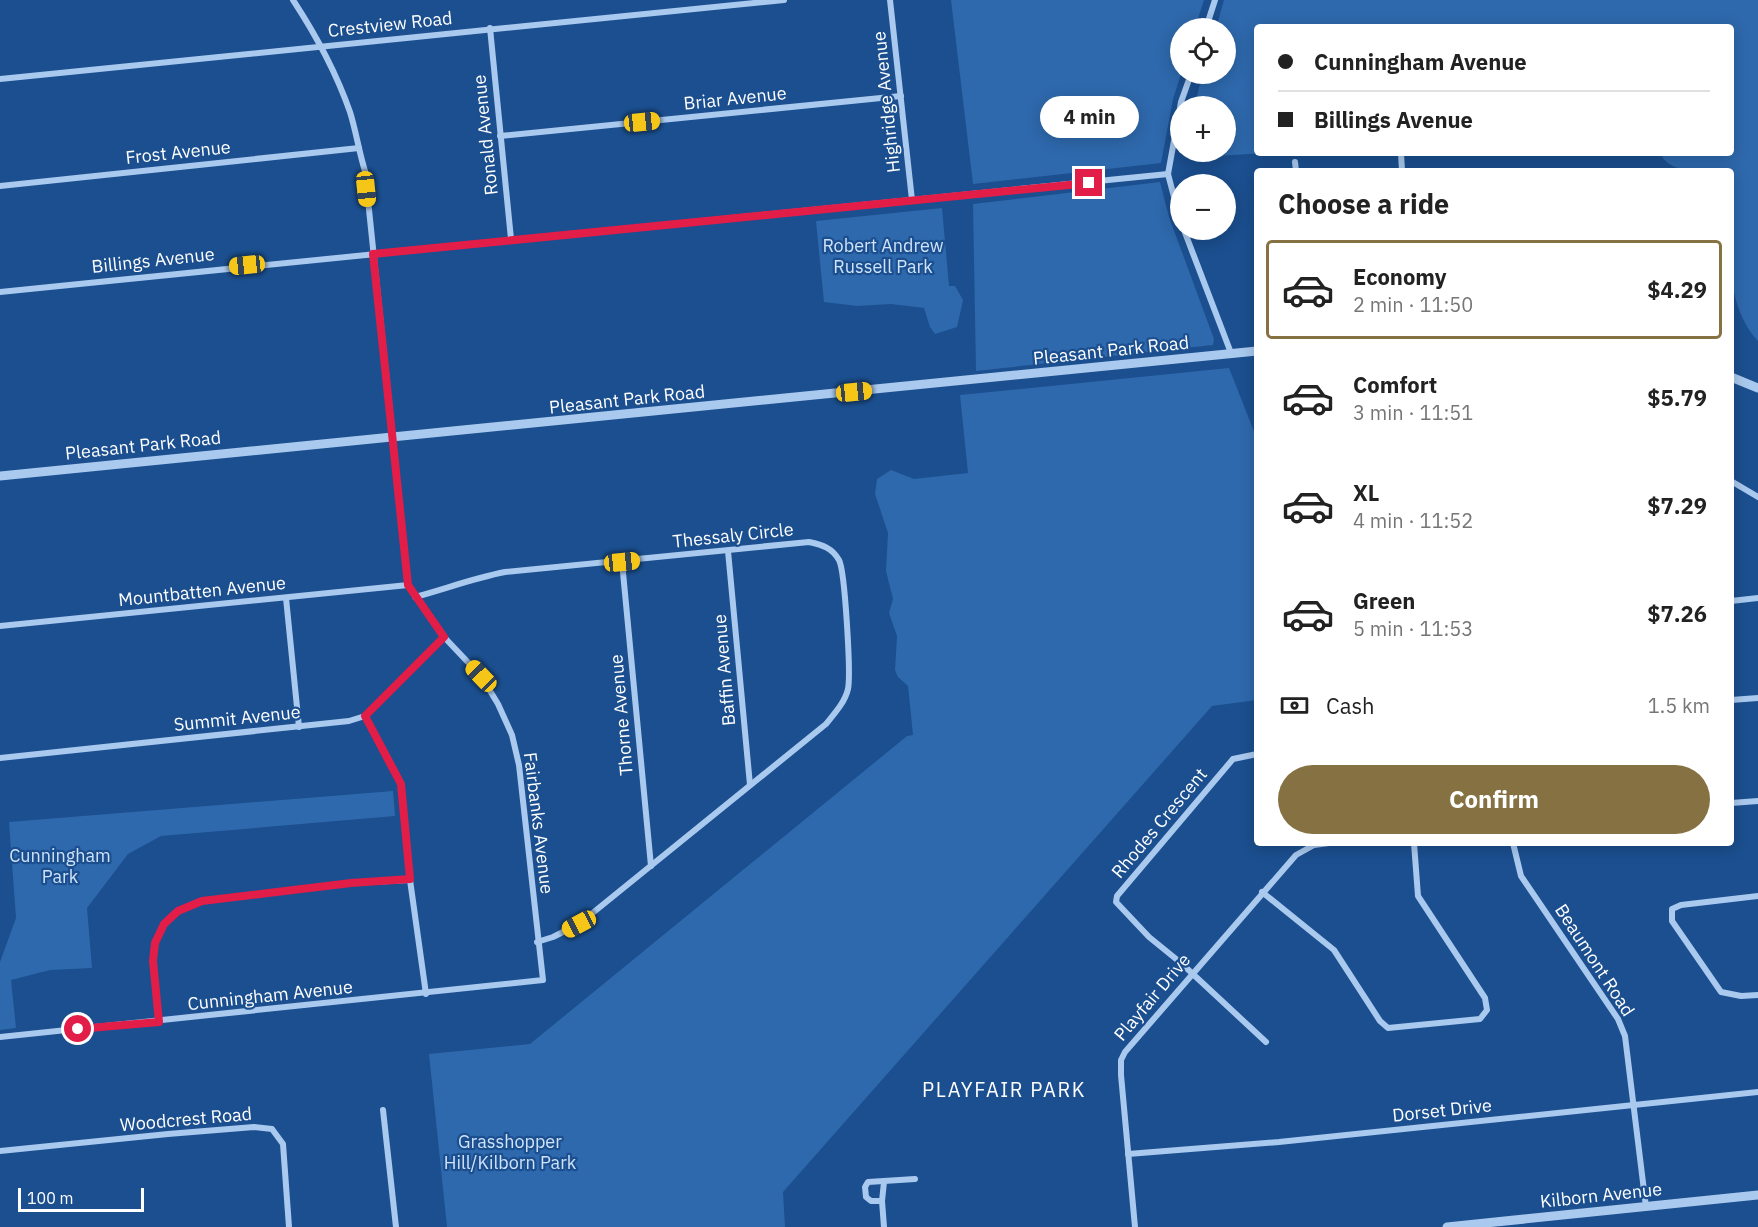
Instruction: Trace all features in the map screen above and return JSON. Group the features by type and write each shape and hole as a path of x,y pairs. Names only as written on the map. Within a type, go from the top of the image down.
{"street":[{"name":"Fairbanks Avenue","path":"293,0 321,46 350,113 365,171 408,585 444,637 481,676 498,704 512,735 524,810 543,980"},
{"name":"Crestview Road","path":"0,79 784,0"},
{"name":"Highridge Avenue","path":"890,0 912,200"},
{"path":"1209,18 1215,0"},
{"name":"Ronald Avenue","path":"490,28 510,239"},
{"path":"1170,182 1168,174 1181,102 1187,84"},
{"name":"Briar Avenue","path":"500,136 900,96"},
{"name":"Frost Avenue","path":"0,186 359,148"},
{"path":"1294,162 1295,168"},
{"name":"Billings Avenue","path":"0,291 1168,174"},
{"path":"1188,240 1232,353"},
{"name":"Pleasant Park Road","path":"0,476 1254,351"},
{"path":"1734,378 1758,388"},
{"path":"1734,483 1758,497"},
{"name":"Thessaly Circle","path":"415,597 504,572 809,542 828,547 840,562 849,669 848,690 839,709 826,724 579,924 553,938 537,942"},
{"name":"Baffin Avenue","path":"728,551 750,785"},
{"name":"Thorne Avenue","path":"622,562 651,866"},
{"name":"Mountbatten Avenue","path":"0,626 408,585"},
{"path":"286,598 299,727"},
{"path":"1734,601 1758,598"},
{"path":"426,994 410,879 401,784 365,716 444,637"},
{"path":"1734,700 1758,698"},
{"name":"Summit Avenue","path":"0,758 299,727 349,721 365,716"},
{"name":"Rhodes Crescent","path":"1254,755 1233,759 1117,896 1116,902 1119,908 1149,938 1192,973 1266,1042"},
{"path":"1734,803 1758,801"},
{"name":"Playfair Drive","path":"1135,1227 1121,1060 1125,1052 1262,892 1296,855 1312,846"},
{"path":"1262,892 1334,950 1380,1021 1388,1028 1480,1019 1487,1010 1485,998 1418,896 1414,846"},
{"name":"Beaumont Road","path":"1514,846 1521,876 1618,1019 1625,1036 1646,1207"},
{"path":"159,1022 153,961 155,943 164,924 178,911 202,901 351,883 410,879"},
{"path":"1758,896 1690,903 1672,909 1672,921 1721,992 1741,996 1758,995"},
{"name":"Cunningham Avenue","path":"0,1037 543,980"},
{"name":"Dorset Drive","path":"1128,1154 1279,1142 1758,1092"},
{"path":"383,1110 396,1227"},
{"name":"Woodcrest Road","path":"0,1151 254,1127 272,1129 283,1144 289,1227"},
{"path":"882,1200 868,1200 865,1187 873,1181 915,1179"},
{"path":"884,1182 882,1200 884,1227"},
{"name":"Kilborn Avenue","path":"1447,1227 1518,1223 1758,1196"}],"green space":[{"path":"951,0 1204,0 1198,18 1170,18 1170,84 1178,84 1174,96 1170,96 1170,115 1161,163 973,184"},
{"path":"1224,0 1758,0 1758,341 1746,324 1734,291 1734,168 1679,168 1665,161 1662,156 1734,156 1734,24 1254,24 1254,154 1236,155 1236,96 1197,96 1200,84 1236,84 1236,18 1219,18"},
{"path":"1160,182 1170,220 1170,240 1177,240 1214,339 1213,345 976,371 973,204"},
{"name":"Robert Andrew Russell Park","path":"942,208 949,286 955,286 963,300 957,327 935,334 930,327 924,308 891,304 857,306 824,302 816,221"},
{"name":"Grasshopper Hill/Kilborn Park","path":"1229,368 1254,431 1254,700 1212,706 783,1192 785,1227 447,1227 429,1054 530,1044 907,736 913,735 908,686 898,677 895,670 897,636 889,613 893,599 886,571 888,533 875,494 877,479 891,470 914,479 968,473 960,395"},
{"name":"Cunningham Park","path":"393,791 395,816 161,836 128,854 87,908 92,968 50,970 11,980 16,1028 0,1030 0,962 16,918 9,822"}],"district":[{"name":"PLAYFAIR PARK","path":"1004,1089"}],"route":[{"path":"78,1029 159,1022 153,961 155,943 164,924 178,911 202,901 351,883 410,879 401,784 365,716 444,637 408,585 373,254 1089,183"}]}
